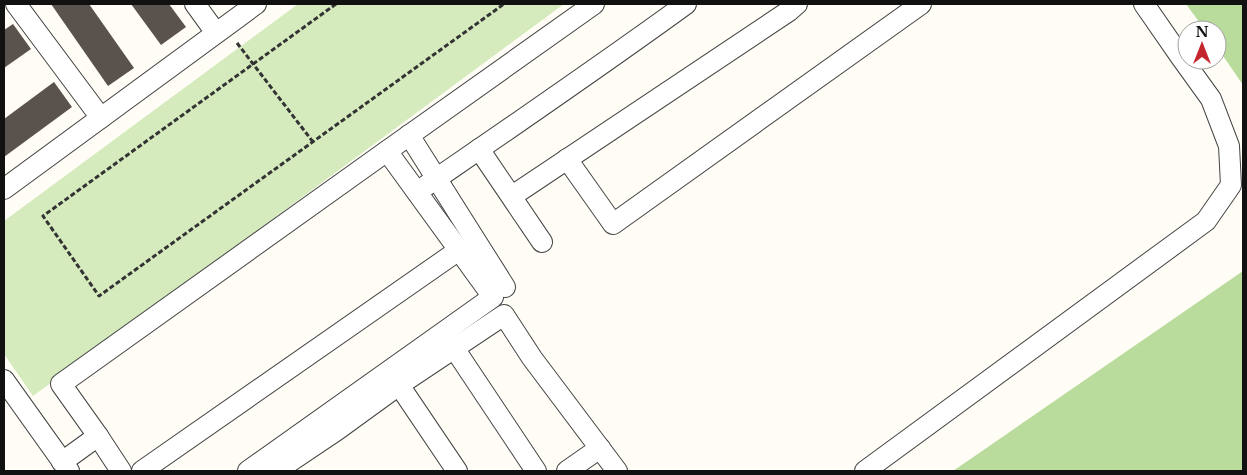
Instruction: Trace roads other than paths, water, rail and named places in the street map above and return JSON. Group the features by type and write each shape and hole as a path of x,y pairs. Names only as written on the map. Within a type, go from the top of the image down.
{"street":[{"path":"16,4 101,118"},
{"path":"195,4 220,30"},
{"path":"4,189 256,4"},
{"path":"121,471 61,384 594,4"},
{"path":"417,192 686,4"},
{"path":"512,196 797,4"},
{"path":"566,159 613,224 921,4"},
{"path":"865,471 1206,221 1231,185 1229,146 1211,99 1144,4"},
{"path":"409,135 505,287"},
{"path":"479,149 542,242"},
{"path":"248,471 493,297 387,151"},
{"path":"142,471 459,250"},
{"path":"276,471 399,385 504,315 532,358 617,471"},
{"path":"454,348 536,471"},
{"path":"4,380 65,466 98,436"},
{"path":"399,385 457,471"},
{"path":"566,471 600,448"}]}
